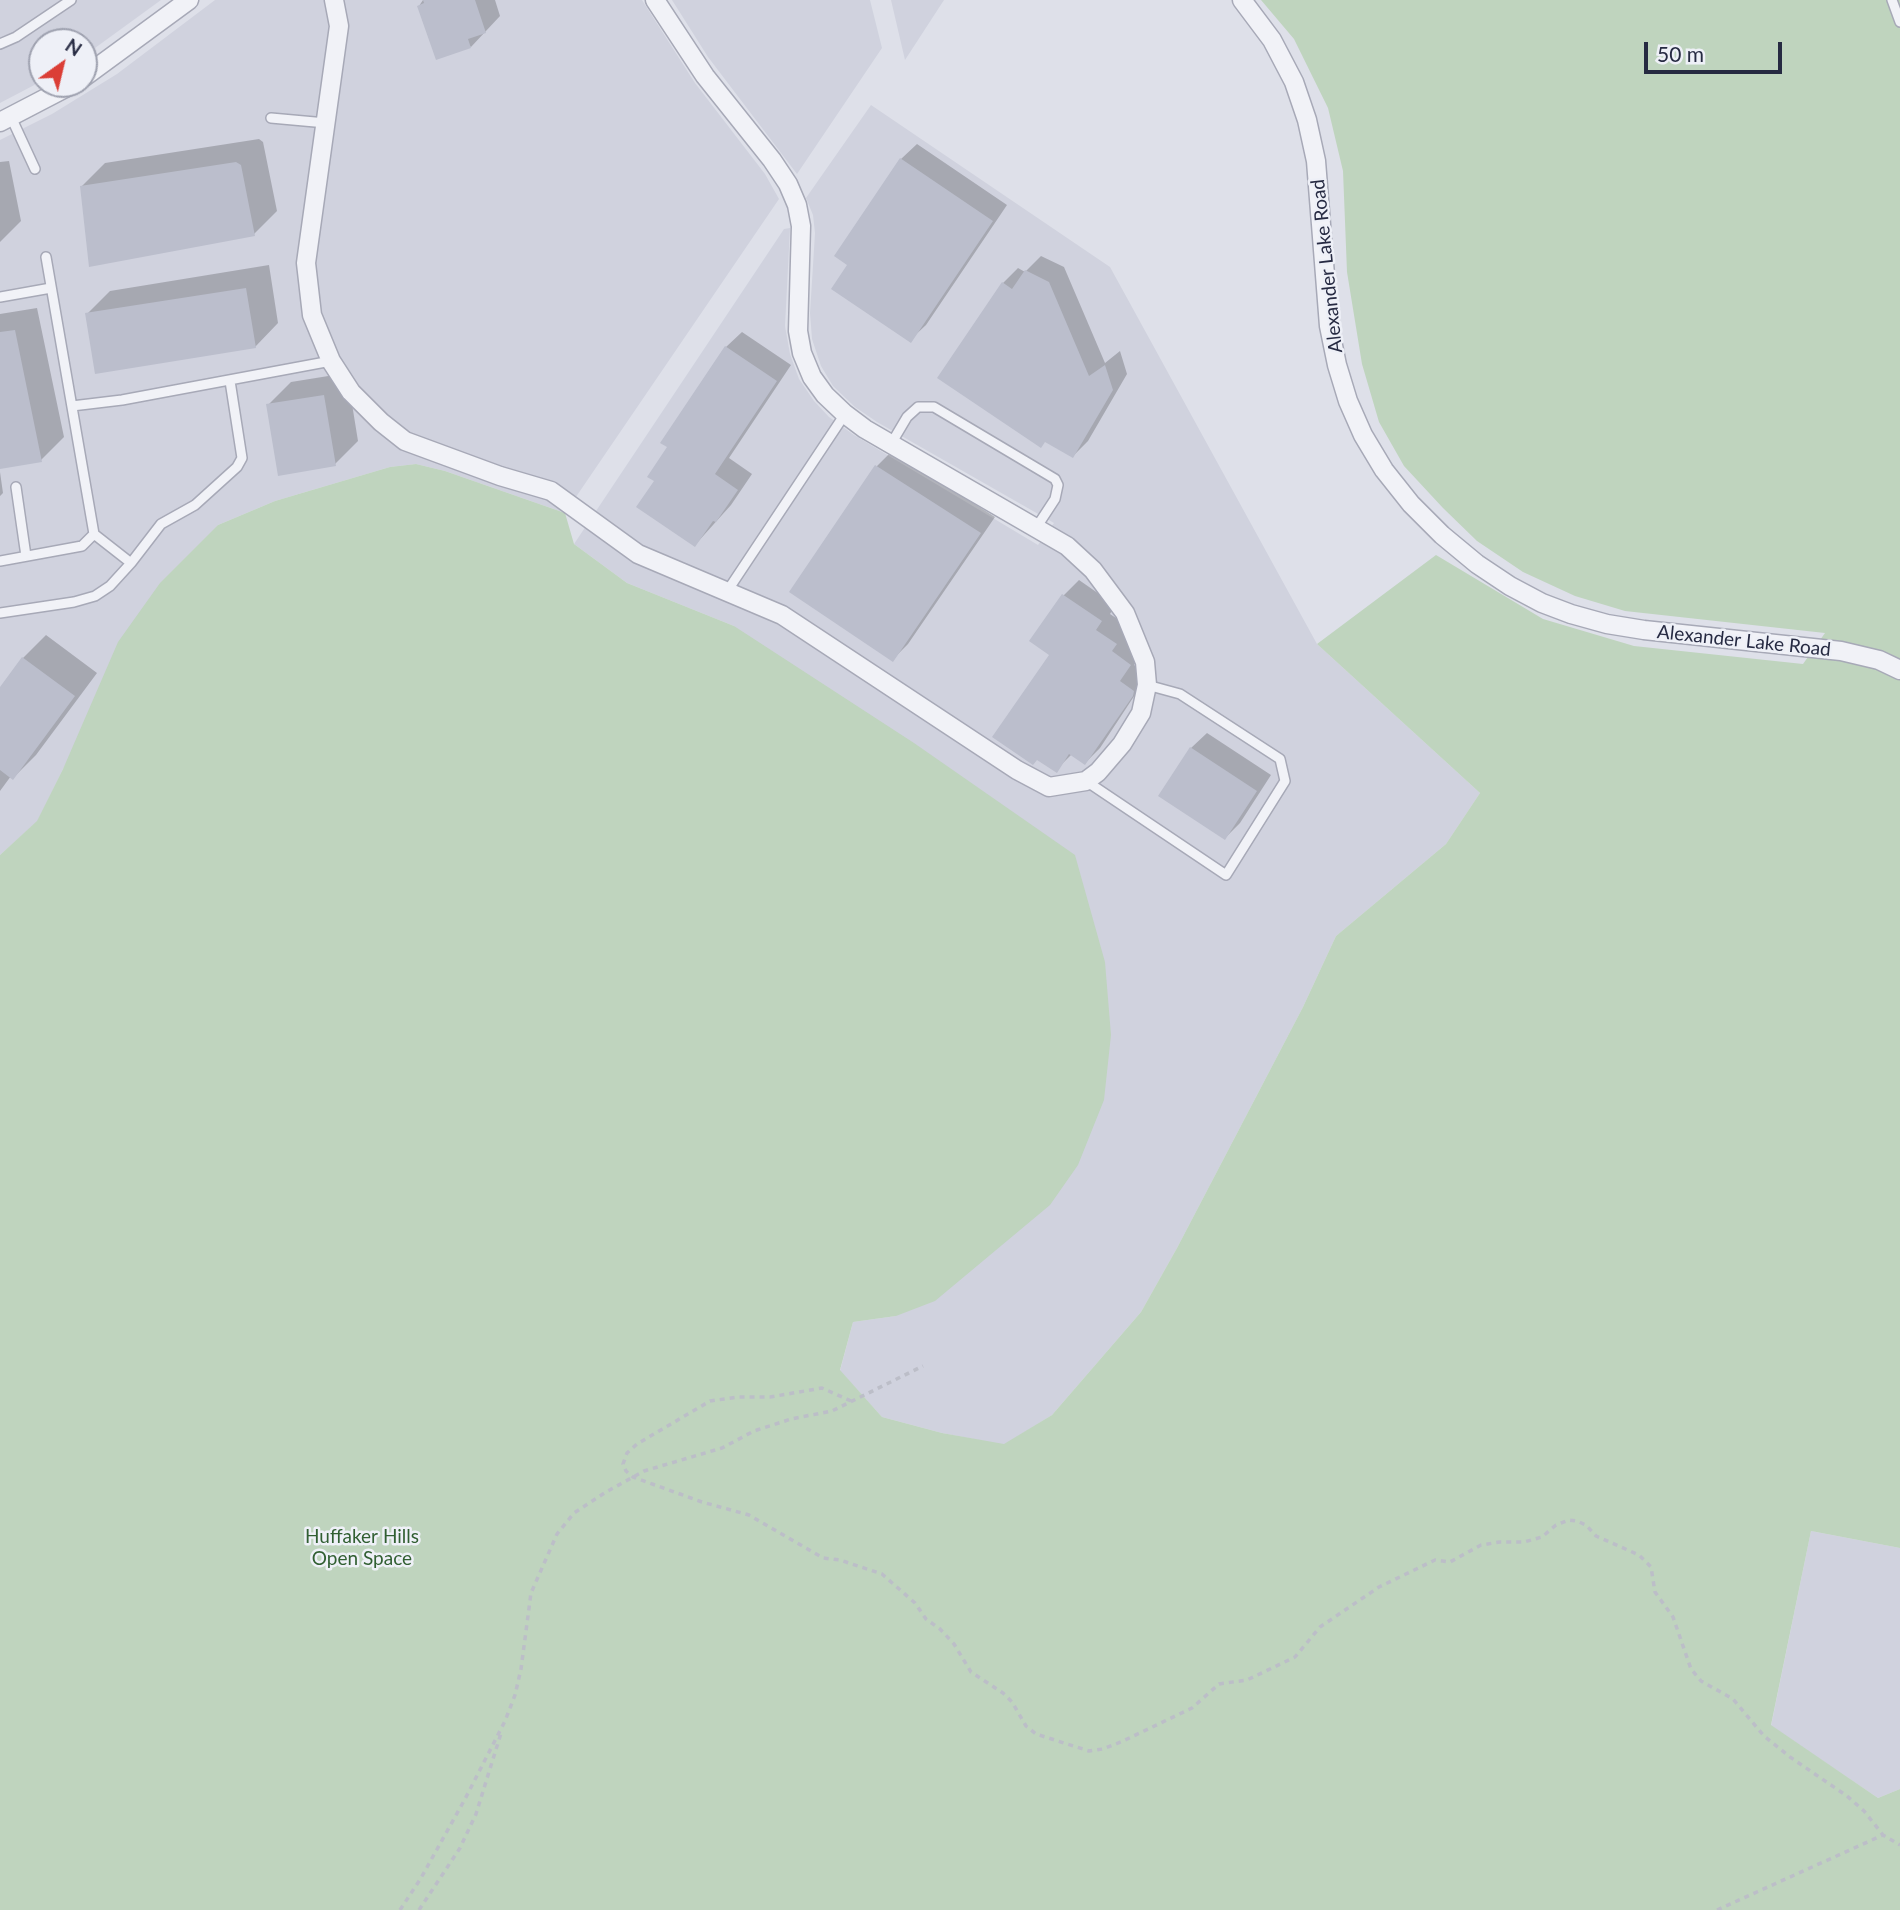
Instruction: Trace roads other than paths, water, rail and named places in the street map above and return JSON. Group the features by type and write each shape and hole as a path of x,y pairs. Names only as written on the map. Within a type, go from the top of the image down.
{"street":[{"path":"98,67 189,0"},
{"path":"334,0 339,26 306,263 312,315 331,361 351,392 381,422 405,440 499,477 551,491 638,554 782,615 1017,770 1049,788 1086,780 1098,772 1122,744 1141,713 1147,685 1145,662 1125,613 1093,570 1067,546 891,444 845,414 818,386 802,353 798,331 801,226 797,205 788,184 772,160 705,76 656,0"},
{"name":"Alexander Lake Road","path":"1242,0 1272,40 1294,82 1307,120 1316,161 1329,326 1348,401 1363,435 1384,470 1419,512 1442,535 1499,578 1542,603 1571,614 1644,630 1841,651 1879,660 1900,670"},
{"path":"5,119 46,98"}],"lane":[{"path":"0,44 16,37 71,0"},
{"path":"1892,0 1900,22"},
{"path":"271,118 327,123"},
{"path":"5,119 35,169"},
{"path":"46,257 94,534 131,563"},
{"path":"0,297 51,288"},
{"path":"72,406 331,361"},
{"path":"0,613 74,602 95,596 110,586 161,524 195,505 237,467 242,458 230,380"},
{"path":"891,444 907,418 918,407 934,407 1055,479 1058,485 1055,499 1036,528"},
{"path":"726,593 845,414"},
{"path":"16,487 26,556"},
{"path":"0,561 82,545 94,534"},
{"path":"1086,780 1226,875 1285,781 1280,759 1180,694 1147,685"}],"park label":[{"name":"Huffaker Hills Open Space","path":"362,1548"}]}
